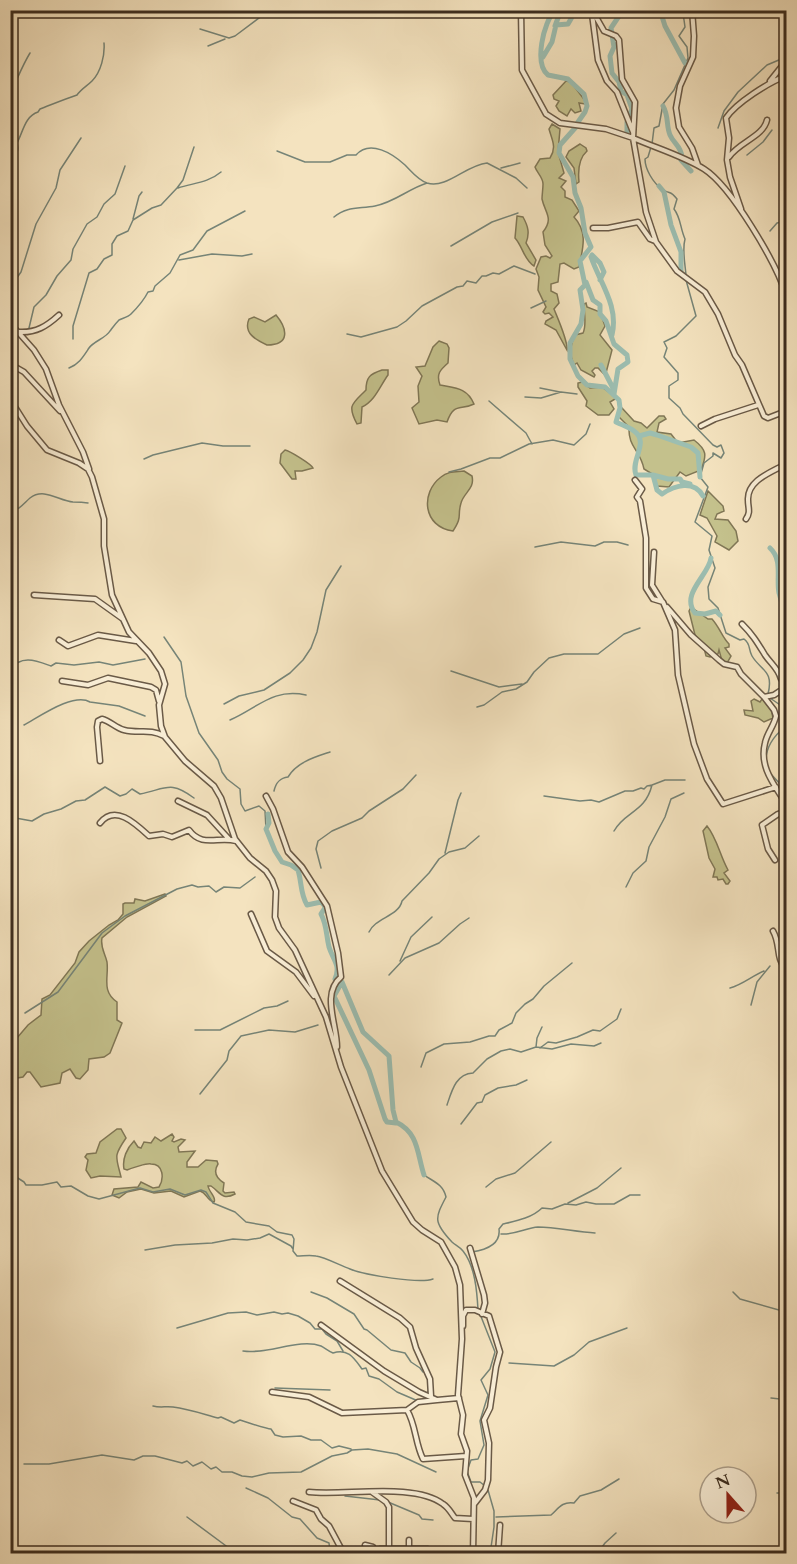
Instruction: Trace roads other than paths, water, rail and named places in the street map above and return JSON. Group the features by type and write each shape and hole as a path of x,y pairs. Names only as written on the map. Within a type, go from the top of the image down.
{"street":[{"path":"521,10 522,70 546,114 560,123 633,135 713,175 742,213 777,270 786,295"},
{"path":"692,10 693,57 680,86 676,108 679,127 692,148 699,166"},
{"path":"592,11 604,31 616,36 619,40 622,79 635,102 633,135"},
{"path":"592,11 598,60 607,81 617,92 633,135 646,213 656,242 676,271 705,292 748,377 764,416 768,418 786,411"},
{"path":"768,84 786,61"},
{"path":"742,213 727,160 729,138 726,118 768,84 786,76"},
{"path":"727,160 736,147 760,131 767,120"},
{"path":"593,228 608,228 638,222 650,239 656,242"},
{"path":"18,332 33,332 43,328 58,315"},
{"path":"10,322 34,350 46,369 83,452 104,519 104,546 112,595 129,632 149,653 161,671 165,684 159,705"},
{"path":"10,364 24,372 39,386 67,419"},
{"path":"10,399 27,426 47,450 79,463 88,469 92,477"},
{"path":"701,426 715,418 758,405"},
{"path":"746,519 750,512 747,499 752,487 761,477 786,464"},
{"path":"635,480 642,489 637,497 640,501 646,538 646,588 653,599 662,602 691,635 724,664 737,667 774,710 776,716 765,741 764,759 766,772 786,804"},
{"path":"654,552 652,585 675,630 678,675 694,744 707,779 720,801 726,804 776,787"},
{"path":"34,596 95,599 124,620"},
{"path":"742,624 757,639 764,654 778,669 781,679 785,681 783,688 774,695 764,697"},
{"path":"59,640 68,646 98,635 137,641"},
{"path":"62,681 88,685 108,678 156,690 161,726 165,737 185,761 214,786 221,798 230,830 236,841 272,880 276,891 275,918 279,928 295,950 331,1029 337,1054 382,1171 413,1222 441,1242 459,1276 462,1331"},
{"path":"100,760 97,727 98,721 102,719 121,729 154,731 165,737"},
{"path":"266,796 288,852 302,867 327,906 339,953 341,973 341,976 334,982 330,999 337,1035 337,1054"},
{"path":"177,801 203,812 229,839"},
{"path":"775,860 768,849 762,825 786,811"},
{"path":"100,823 108,816 117,815 132,821 149,836 163,834 172,837 189,830 193,835 208,842 229,839 236,841"},
{"path":"251,914 267,951 300,976 320,1003"},
{"path":"773,931 777,939 778,956 786,970"},
{"path":"470,1248 484,1295 485,1303 482,1314"},
{"path":"340,1281 411,1327 416,1348 430,1379 431,1397"},
{"path":"473,1554 473,1491 465,1475 467,1450 461,1434 463,1415 458,1386 463,1316 466,1310 475,1310 491,1319 500,1352 490,1408 484,1420 489,1443 488,1480 485,1490 474,1504"},
{"path":"321,1324 384,1371 437,1400"},
{"path":"272,1392 309,1397 342,1413 407,1410 418,1402 459,1398"},
{"path":"407,1410 412,1419 423,1459 466,1455"},
{"path":"309,1492 420,1495 442,1503 455,1518 473,1519"},
{"path":"372,1492 389,1507 389,1549"},
{"path":"293,1501 316,1510 329,1526 344,1554"},
{"path":"498,1554 501,1524"},
{"path":"409,1540 409,1549"},
{"path":"365,1545 373,1547 373,1553 380,1549 428,1549 431,1554"}],"waterway":[{"path":"200,29 229,38 267,12 277,10"},
{"path":"555,10 544,33 542,62 548,75 568,79 584,94 587,106 578,122"},
{"path":"555,26 561,10"},
{"path":"543,57 552,42 556,25 568,24 576,10"},
{"path":"623,10 611,28 614,47 610,56 612,73 619,82 621,91 627,95 632,109 628,119"},
{"path":"660,10 665,26 685,63"},
{"path":"652,144 654,128 659,126 663,104 674,90 688,58 687,47 679,36 685,27 683,13"},
{"path":"208,46 225,39"},
{"path":"718,128 724,111 738,92 767,65 786,57 784,45 786,40"},
{"path":"10,164 30,117 40,109 77,95 95,77 102,63 104,43"},
{"path":"10,94 30,53"},
{"path":"663,106 670,135 682,157"},
{"path":"627,122 627,132"},
{"path":"576,127 560,145 559,153 573,177 585,233 591,247 580,261 585,285 580,290 583,310 581,324 570,343 570,359 578,376 587,385 605,387 619,400 620,408 616,422 634,431 640,440 635,463 636,475 653,475 657,490 662,494 678,486 690,486 703,496"},
{"path":"747,155 763,142 772,130"},
{"path":"14,296 11,286 21,272 36,224 56,188 60,170 81,138"},
{"path":"73,339 73,326 89,273 112,255 112,244 117,236 128,231 133,220 161,205 177,188 183,180 194,147"},
{"path":"651,147 645,159 648,171 659,186 672,193 677,199 674,209 685,239 686,275"},
{"path":"277,151 305,162 330,162 347,155 356,155 368,148 374,148 394,157 421,180 434,184 442,183 487,163 516,178 527,188"},
{"path":"681,160 691,171"},
{"path":"501,168 520,163"},
{"path":"29,328 34,307 46,295 57,276 71,260 73,249 87,224 97,217 104,204 115,194 125,166"},
{"path":"178,188 206,181 221,172"},
{"path":"334,217 348,209 382,204 427,183"},
{"path":"659,186 664,192 671,225 681,252 681,272 685,277"},
{"path":"133,219 142,192"},
{"path":"69,368 78,362 91,346 108,333 119,320 131,314 148,292 153,291 155,286 170,273 180,255 193,250 207,231 245,211"},
{"path":"451,246 492,222 518,213"},
{"path":"770,231 777,223 786,221"},
{"path":"179,260 212,254 242,256 252,254"},
{"path":"592,255 600,263 604,272 600,280"},
{"path":"591,257 611,304 612,335"},
{"path":"347,334 361,337 397,327 422,306 463,286 467,281 476,283 482,276 499,274 514,266 535,274"},
{"path":"686,280 696,316 676,336 664,342 667,348 664,357 678,373 678,380 669,386 669,398 713,445 717,447 721,445 724,453 721,458 713,453 713,456 704,463 700,477 708,487 695,522 712,536 709,550 715,568 708,587 709,599 718,608 726,633 740,640 744,639 749,645 752,656 768,675 768,694"},
{"path":"586,282 593,300 600,305 600,314 606,321 614,344 627,355 628,362 618,369 614,394"},
{"path":"531,308 546,301"},
{"path":"601,365 614,390"},
{"path":"540,388 560,392"},
{"path":"525,397 541,398 561,392 577,394"},
{"path":"489,401 526,433 532,444"},
{"path":"449,472 490,458 500,458 529,444 553,440 574,445 586,434 590,424"},
{"path":"639,436 650,433 691,447 698,453 700,477"},
{"path":"144,459 202,443 250,446"},
{"path":"653,475 680,479 690,484"},
{"path":"10,511 22,506 35,495 41,494 88,503"},
{"path":"535,547 561,542 595,546 604,542 617,542 628,545"},
{"path":"770,548 776,558 779,593 786,616"},
{"path":"711,558 693,592 691,606 695,613 705,614 716,611 720,615"},
{"path":"224,704 239,696 264,690 290,673 303,660 317,632 326,590 341,566"},
{"path":"477,707 484,705 502,692 516,689 527,682 549,658 564,654 598,654 624,634 640,628"},
{"path":"164,637 181,662 186,696 199,733 218,760 227,779 240,789 241,804 245,811 259,806 265,811 266,829"},
{"path":"10,670 24,660 51,666 56,663 74,665 99,662 113,665 145,659"},
{"path":"451,671 499,687 522,684"},
{"path":"230,720 274,697 284,694 306,695"},
{"path":"770,698 786,709"},
{"path":"24,725 75,700 119,706 145,716"},
{"path":"766,760 772,741 786,726"},
{"path":"274,791 279,781 288,777 296,767 330,752"},
{"path":"770,773 781,785 786,786"},
{"path":"321,868 316,849 318,841 332,831 362,818 403,789 416,775"},
{"path":"614,831 645,801 652,785 665,780 685,780"},
{"path":"544,796 599,802 625,791 644,789 652,785"},
{"path":"10,817 32,821 76,801 85,800 105,787 120,796 132,789 140,794 168,787 179,789 194,798"},
{"path":"445,853 461,793"},
{"path":"626,887 633,873 646,861 649,847 665,817 671,799 684,793"},
{"path":"268,814 269,823 266,829 275,851 282,862 298,870 307,905 321,902 324,905 325,908 321,914 329,947 337,966 335,979 342,982 334,996 369,1070 385,1119 387,1122 396,1123"},
{"path":"369,932 376,923 400,906 439,859 449,852 465,848 479,836"},
{"path":"25,1013 58,992 102,933 125,916 177,889 192,885 209,886 216,892 224,887 240,888 255,877"},
{"path":"400,961 411,937 432,917"},
{"path":"389,975 405,958 439,943 469,918"},
{"path":"785,922 781,938 786,959"},
{"path":"421,1067 426,1053 444,1044 470,1042 495,1036 499,1030 512,1023 516,1013 525,1004 572,963"},
{"path":"751,1005 757,982 770,966"},
{"path":"730,988 764,971"},
{"path":"342,982 363,1032 389,1056 396,1122 404,1127 413,1138 424,1175"},
{"path":"195,1030 220,1030 264,1008 288,1001"},
{"path":"540,1048 548,1042 556,1043 593,1030 600,1031 617,1019 621,1009"},
{"path":"200,1094 227,1060 229,1051 241,1036 269,1030 295,1032 318,1025"},
{"path":"536,1047 542,1027"},
{"path":"447,1105 453,1089 462,1076 473,1073 487,1059 501,1051 510,1049 521,1052 536,1047 552,1049 571,1044 594,1046 601,1043"},
{"path":"461,1124 477,1103 482,1102 485,1095 498,1088 516,1085 527,1080"},
{"path":"486,1187 496,1179 515,1173 551,1142"},
{"path":"568,1203 597,1188 621,1168"},
{"path":"10,1173 26,1185 57,1182 61,1187 71,1186 88,1196 99,1199 140,1188 153,1192 170,1189 185,1195 201,1190 206,1192 213,1203 235,1212 246,1222 269,1226 277,1232 292,1235 293,1251 297,1256 320,1257 350,1269 379,1276 405,1280 433,1279"},
{"path":"424,1175 438,1184 445,1193 446,1197 438,1215 439,1225 467,1257 473,1271 478,1310"},
{"path":"472,1252 495,1243 503,1224 529,1217 542,1208 552,1209 565,1204 576,1205 586,1202 614,1204 630,1195 640,1195"},
{"path":"501,1234 538,1227 595,1233"},
{"path":"145,1250 233,1239 247,1240 269,1234 293,1249"},
{"path":"311,1292 327,1298 354,1314 364,1329 391,1350 405,1353 411,1362 423,1372"},
{"path":"733,1292 740,1299 786,1312"},
{"path":"177,1328 228,1313 246,1312 257,1315 274,1312 288,1313 310,1323 315,1329 322,1329 337,1341 343,1351"},
{"path":"480,1314 495,1352 490,1369 481,1380 488,1395 480,1421 484,1445 478,1459 471,1460 467,1471 471,1482 480,1482 485,1486"},
{"path":"509,1363 554,1366 574,1355 589,1342 627,1328"},
{"path":"243,1351 262,1351 312,1344 333,1353 347,1353 362,1369 366,1368 369,1376 379,1379 397,1392 418,1401"},
{"path":"275,1388 330,1390"},
{"path":"771,1398 786,1397"},
{"path":"153,1406 185,1409 221,1417 234,1423 240,1420 271,1429 275,1435 301,1436 311,1440 321,1440 332,1448 339,1446 351,1449"},
{"path":"24,1464 49,1464 102,1455 134,1460 143,1456 155,1456 182,1463 187,1461 193,1466 202,1462 211,1469 216,1467 222,1472 252,1477 269,1473 301,1472 332,1456 352,1450 368,1449 397,1454 436,1472"},
{"path":"496,1517 551,1515 563,1504 574,1503 580,1496 601,1490 619,1479"},
{"path":"246,1488 268,1498 292,1517 300,1519 317,1538 329,1543 330,1551 334,1554"},
{"path":"488,1490 494,1511 490,1554"},
{"path":"777,1493 786,1493"},
{"path":"345,1496 380,1500"},
{"path":"388,1502 419,1515 422,1519 433,1520"},
{"path":"187,1517 237,1554"},
{"path":"597,1554 616,1533"},
{"path":"172,1549 181,1554"}]}
